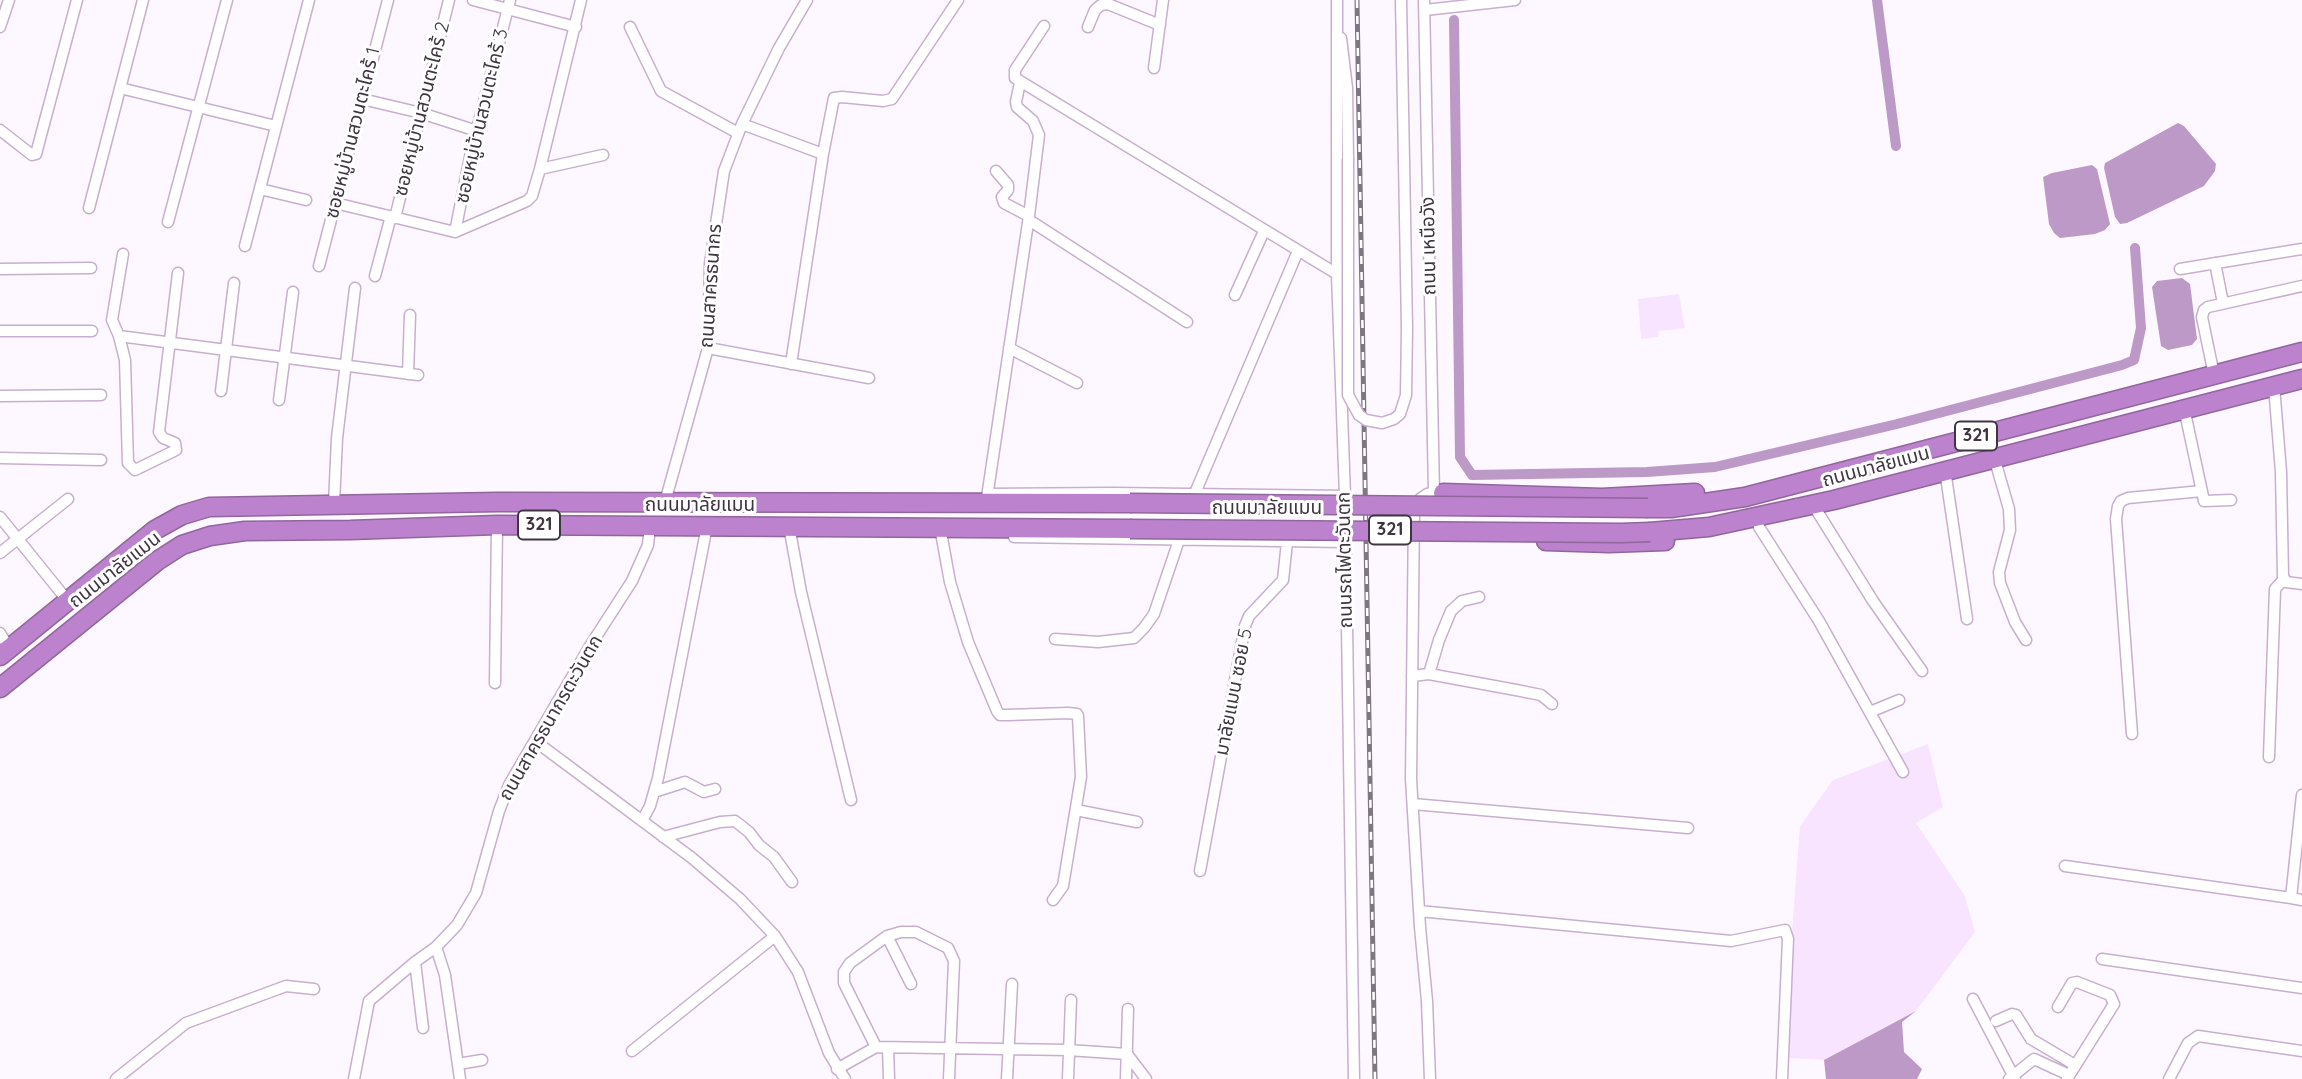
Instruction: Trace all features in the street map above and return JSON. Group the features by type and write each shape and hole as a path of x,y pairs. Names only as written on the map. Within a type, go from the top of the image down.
{"highway":[{"name":"ถนนมาลัยแมน","path":"3,645 67,600 155,530 182,515 209,507 987,499 1130,503 1671,508 1745,497 2302,352"},
{"name":"ถนนมาลัยแมน","path":"0,688 157,561 182,545 210,536 245,531 498,525 1650,532 1709,527 1754,519 2302,379"},
{"path":"1414,537 1609,543 1711,537 1909,488 1942,471"},
{"path":"1439,493 1602,498 1670,496 1740,487 1791,476 1835,473"}],"street":[{"path":"0,27 9,0"},
{"path":"89,208 143,0"},
{"path":"169,222 226,0"},
{"path":"245,246 309,0"},
{"name":"ซอยหมู่บ้านสวนตะไคร้ 1","path":"319,266 387,0"},
{"name":"ซอยหมู่บ้านสวนตะไคร้ 2","path":"375,276 421,113 449,0"},
{"path":"473,0 509,4 576,27"},
{"path":"335,203 455,232 527,201 532,196 540,169 581,0"},
{"name":"ถนนสาครธนากร","path":"665,502 708,348 710,264 724,171 740,128 781,44 807,0"},
{"path":"791,364 834,98 883,101 892,99 958,0"},
{"path":"1154,68 1163,0"},
{"name":"ถนนรถไฟตะวันตก","path":"1337,0 1337,274 1345,496 1354,1079"},
{"path":"1337,29 1346,64 1348,395 1359,415 1372,422 1382,423 1400,414 1406,395 1408,329 1401,0"},
{"path":"1424,5 1515,0"},
{"path":"0,130 32,155 36,154 74,1"},
{"name":"ซอยหมู่บ้านสวนตะไคร้ 3","path":"455,232 509,4"},
{"path":"1088,27 1095,10 1108,4 1160,25"},
{"name":"ถนน เหนือวัง","path":"1424,5 1439,493"},
{"path":"1044,26 1015,69 1015,78 1337,274"},
{"path":"631,27 661,91 740,128 823,154"},
{"path":"1019,87 1017,107 1033,121 1039,135 987,499 1195,494 1345,496"},
{"path":"120,88 276,126"},
{"path":"362,99 421,113 477,131"},
{"path":"540,169 604,155"},
{"path":"996,171 1008,185 1008,190 1002,197 1004,204 1187,322"},
{"path":"260,188 306,200"},
{"path":"1235,295 1264,231"},
{"path":"2180,269 2302,249"},
{"path":"1195,494 1298,251"},
{"path":"123,254 112,320 125,360 128,463 135,470 176,450 175,443 163,438 159,432 178,273"},
{"path":"2215,263 2223,303"},
{"path":"0,269 91,268"},
{"path":"221,391 234,282"},
{"path":"2214,375 2202,317 2204,310 2223,303 2302,286"},
{"path":"334,504 337,438 355,288"},
{"path":"279,400 293,292"},
{"path":"119,335 413,374 410,315"},
{"path":"0,331 92,331"},
{"path":"708,348 869,378"},
{"path":"1009,348 1077,383"},
{"path":"2274,386 2281,472 2284,579"},
{"path":"0,396 101,396"},
{"path":"2184,408 2204,501 2231,500"},
{"path":"1994,457 2010,519 2010,530 1999,572 2000,583 2015,622 2026,640"},
{"path":"0,458 101,460"},
{"path":"1942,471 1967,619"},
{"path":"2132,734 2116,519 2118,506 2128,498 2202,491"},
{"path":"1439,493 1454,501 1458,513 1456,525 1445,537"},
{"name":"321","path":"1414,537 1414,514 1420,499 1439,493"},
{"name":"มาลัยแมน ซอย 5","path":"1200,871 1245,626 1249,616 1283,580 1291,542 1291,510 1300,495"},
{"path":"0,553 68,499"},
{"path":"1817,511 1873,601 1922,671"},
{"path":"0,517 67,600"},
{"path":"495,683 498,525"},
{"name":"ถนนสาครธนากรตะวันตก","path":"354,1079 369,1001 436,947 457,925 476,892 502,800 590,646 632,581 648,545 650,526"},
{"path":"642,821 654,792 707,526"},
{"path":"789,526 801,592 851,800"},
{"path":"1759,527 1809,604 1903,772"},
{"path":"1054,900 1063,886 1076,810 1081,770 1078,716 1076,713 1000,715 997,711 968,642 950,582 945,528 969,534 999,536 1345,542"},
{"path":"1414,537 1413,804 1430,1079"},
{"path":"1055,639 1098,642 1134,638 1154,614 1179,540"},
{"path":"2284,579 2302,583"},
{"path":"2269,757 2275,589 2284,579"},
{"path":"1429,674 1441,632 1451,611 1462,601 1479,597"},
{"path":"1412,676 1429,674 1541,695 1552,704"},
{"path":"1870,712 1899,700"},
{"path":"535,741 663,836 740,899 775,936 799,972 839,1075 876,1047 1128,1054"},
{"path":"654,792 685,782 704,792 715,789"},
{"path":"2065,866 2297,899 2302,795"},
{"path":"1413,804 1688,828"},
{"path":"1076,810 1137,822"},
{"path":"663,836 735,821 774,857 792,882"},
{"path":"1419,911 1731,941 1785,930 1788,939 1782,1079"},
{"path":"876,1047 844,983 844,972 850,963 887,936 916,932 948,948 954,961 949,1079"},
{"path":"632,1051 775,936"},
{"path":"887,936 911,984"},
{"path":"436,947 445,975 460,1079"},
{"path":"2102,959 2302,988"},
{"path":"415,962 424,1028"},
{"path":"1973,999 2012,1078 2034,1059 2049,1064 2068,1077 2112,1010 2113,1001 2105,992 2074,982 2058,1007"},
{"path":"1007,1079 1012,984"},
{"path":"116,1079 186,1023 286,986 314,989"},
{"path":"1068,1079 1071,1000"},
{"path":"1126,1079 1128,1009"},
{"path":"1996,1021 2012,1014 2016,1015 2031,1040 2076,1065"},
{"path":"2169,1079 2188,1043 2198,1036 2302,1051"},
{"path":"888,1048 889,1079"},
{"path":"1128,1054 1146,1079"},
{"path":"458,1063 482,1060"}],"shaded area":[{"path":"2178,123 2184,126 2216,164 2215,171 2204,186 2120,224 2115,217 2105,163"},
{"path":"2092,165 2097,169 2110,224 2105,230 2095,234 2060,238 2049,224 2043,177"},
{"path":"2182,278 2190,284 2197,339 2192,345 2168,350 2161,346 2152,287 2157,281"},
{"path":"1679,294 1685,328 1659,331 1658,337 1641,339 1638,299"},
{"path":"1928,744 1943,807 1916,823 1965,896 1975,932 1916,1011 1824,1060 1787,1058 1800,826 1833,780"},
{"path":"1916,1011 1902,1022 1904,1052 1922,1069 1917,1079 1826,1079 1824,1060"}],"waterway":[{"path":"1877,0 1896,146"},
{"path":"1454,20 1460,457 1472,475 1647,472 1715,467 1897,424 2122,365 2134,360 2141,328 2135,248"}],"railway":[{"path":"1357,0 1375,1079"}]}
